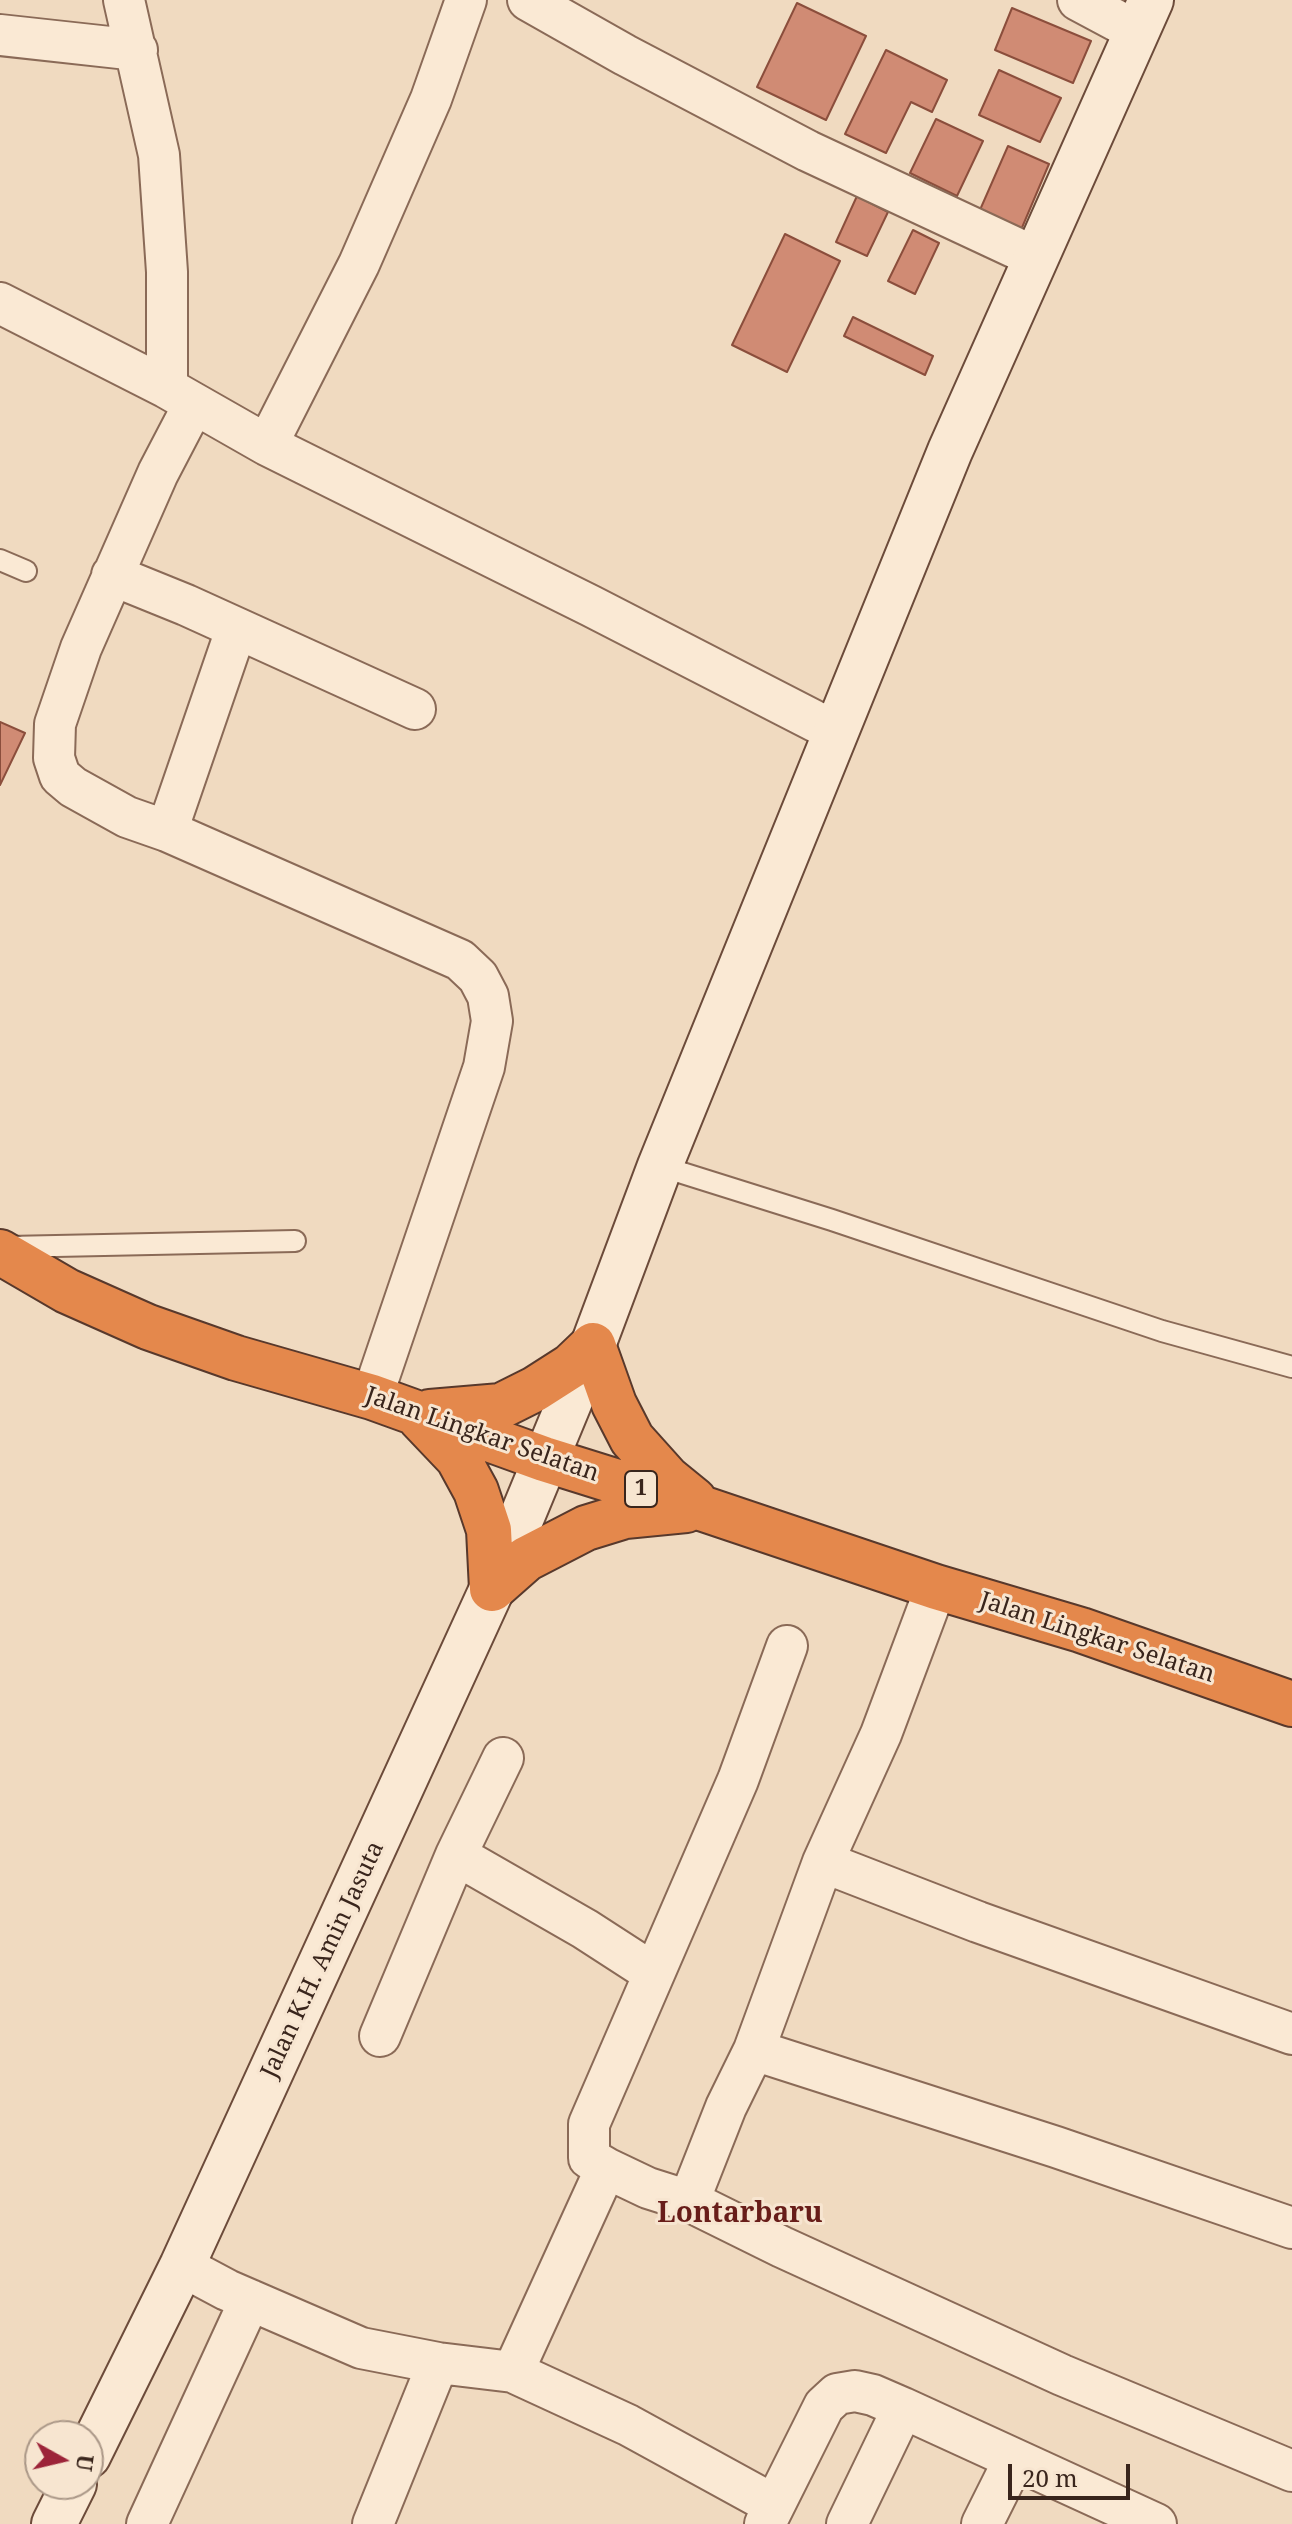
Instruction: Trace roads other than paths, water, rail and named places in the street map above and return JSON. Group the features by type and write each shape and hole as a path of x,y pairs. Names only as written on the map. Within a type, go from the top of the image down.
{"highway":[{"name":"Jalan Lingkar Selatan","path":"0,1249 67,1291 148,1327 236,1358 372,1397 544,1459 936,1587 1081,1630 1292,1704"},
{"path":"416,1413 501,1406 559,1374 593,1345 614,1404 632,1439 667,1478 704,1509"},
{"path":"416,1413 458,1458 476,1491 489,1530 492,1589"},
{"path":"492,1589 526,1559 586,1528 625,1516 704,1509"}],"street":[{"path":"124,0 159,155 180,396 158,473 81,648 55,724 54,758 60,776 73,787 127,817 167,831 460,960 478,977 488,996 492,1021 484,1067 372,1397"},
{"path":"267,445 359,264 431,99 466,0"},
{"path":"528,0 808,151 1035,257"},
{"path":"1078,0 1144,16"},
{"name":"Jalan K.H. Amin Jasuta","path":"104,2424 182,2266 492,1589 593,1345 660,1166 950,451 1144,16"},
{"path":"0,35 137,50"},
{"path":"0,303 180,396 267,445 836,732"},
{"path":"112,575 186,605 415,709"},
{"path":"167,831 236,630"},
{"path":"689,2201 726,2107 754,2050 823,1862 881,1734 936,1587"},
{"path":"787,1646 738,1780 589,2124 589,2158 648,2188 689,2201 1062,2375 1292,2471"},
{"path":"380,2036 456,1855 503,1758"},
{"path":"456,1855 585,1929 653,1973"},
{"path":"823,1862 978,1922 1292,2034"},
{"path":"754,2050 1056,2147 1292,2228"},
{"path":"513,2372 606,2168"},
{"path":"182,2266 250,2300 361,2348 438,2363 513,2372 628,2425 770,2514 824,2406 837,2394 855,2391 903,2408 1014,2460 1113,2516 1156,2524"},
{"path":"147,2524 250,2300"},
{"path":"373,2524 438,2363"},
{"path":"847,2524 903,2408"},
{"path":"982,2524 1014,2460"},
{"path":"54,2524 66,2500"}],"lane":[{"path":"0,560 26,571"},
{"path":"660,1166 832,1220 1162,1331 1292,1367"},
{"path":"0,1249 295,1241"}],"district":[{"name":"Lontarbaru","path":"740,2214"}]}
